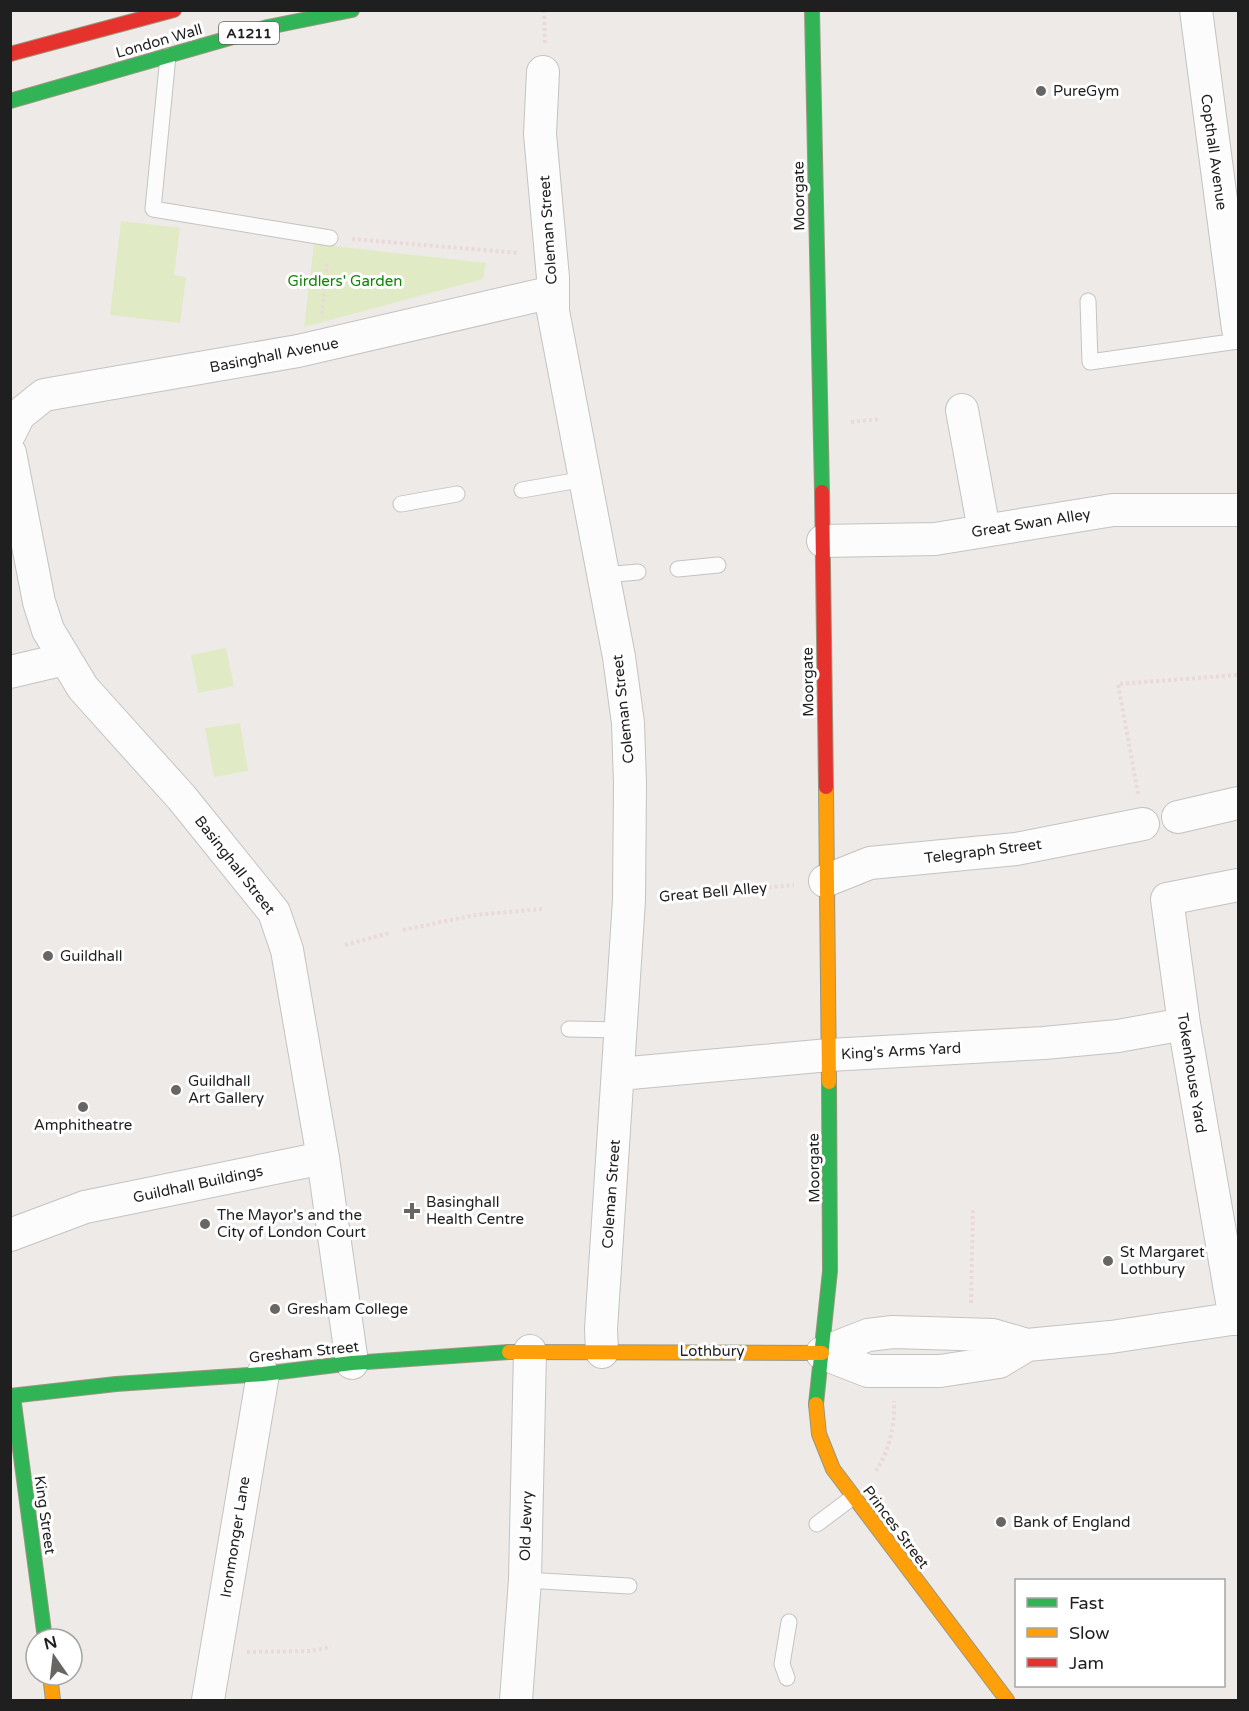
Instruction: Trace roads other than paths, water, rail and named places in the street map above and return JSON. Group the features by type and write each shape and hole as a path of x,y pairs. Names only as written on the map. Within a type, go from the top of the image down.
{"street":[{"name":"London Wall","path":"10,54 174,10"},
{"name":"London Wall","path":"10,101 279,25 352,10"},
{"name":"Moorgate","path":"812,10 823,541 811,883 829,1055 831,1254 822,1353"},
{"name":"Copthall Avenue","path":"1196,10 1239,329"},
{"name":"Coleman Street","path":"543,72 540,134 554,319 604,575 628,723 629,900 601,1329 602,1352"},
{"name":"Basinghall Avenue","path":"10,433 19,415 44,395 298,351 553,292"},
{"path":"962,410 984,530"},
{"name":"Basinghall Street","path":"10,453 41,613 65,659 83,688 182,798 274,912 287,950 323,1158 352,1363"},
{"name":"Great Swan Alley","path":"823,541 912,541 1113,510 1239,510"},
{"path":"10,672 65,659"},
{"path":"1178,817 1239,803"},
{"name":"Telegraph Street","path":"811,883 870,863 1016,849 1143,824"},
{"name":"Tokenhouse Yard","path":"1237,1319 1184,1024 1167,898 1239,885"},
{"name":"King's Arms Yard","path":"619,1074 829,1055 1044,1043 1118,1036 1184,1024"},
{"name":"Guildhall Buildings","path":"10,1235 73,1211 323,1158"},
{"name":"Lothbury","path":"602,1352 822,1353 868,1371 940,1371 999,1362 1027,1346 1237,1319"},
{"name":"Lothbury","path":"822,1353 868,1335 893,1332 993,1335 1027,1346"},
{"name":"Gresham Street","path":"11,1389 263,1374 352,1363 530,1351 602,1352"},
{"name":"Old Jewry","path":"516,1701 525,1580 530,1351"},
{"name":"Princes Street","path":"822,1353 814,1400 819,1443 833,1469 853,1497 1004,1699"},
{"name":"Ironmonger Lane","path":"208,1701 263,1374"},
{"name":"King Street","path":"11,1389 43,1627"}],"lane":[{"path":"168,56 153,210 330,237"},
{"path":"1088,301 1090,362 1239,341"},
{"path":"522,490 585,479"},
{"path":"401,504 457,494"},
{"path":"678,569 717,565"},
{"path":"604,575 638,572"},
{"path":"569,1029 621,1030"},
{"path":"816,1524 853,1497"},
{"path":"525,1580 629,1586"},
{"path":"787,1677 782,1664 789,1622"}],"place":[{"name":"PureGym","path":"1041,91"},
{"name":"Guildhall","path":"48,956"},
{"name":"Guildhall Art Gallery","path":"176,1090"},
{"name":"Amphitheatre","path":"83,1107"},
{"name":"Basinghall Health Centre","path":"412,1211"},
{"name":"The Mayor's and the City of London Court","path":"205,1224"},
{"name":"St Margaret Lothbury","path":"1108,1261"},
{"name":"Gresham College","path":"275,1309"},
{"name":"Bank of England","path":"1001,1522"}],"park label":[{"name":"Girdlers' Garden","path":"345,281"}]}
